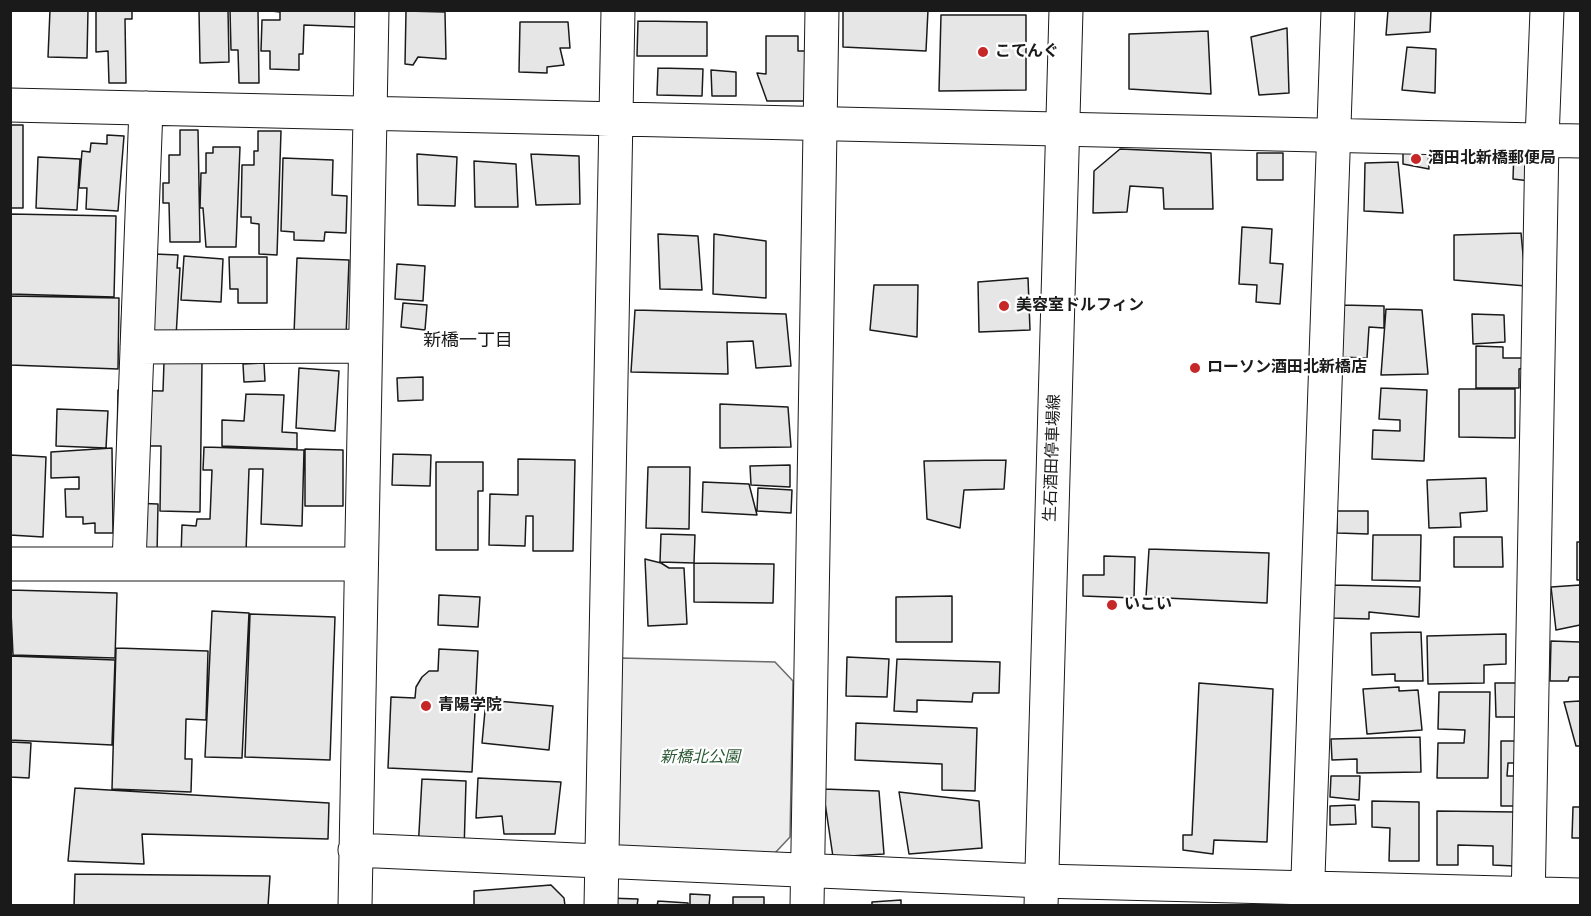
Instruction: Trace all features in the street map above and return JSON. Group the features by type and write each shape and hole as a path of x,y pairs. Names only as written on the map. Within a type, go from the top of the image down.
{"street":[{"path":"354,906 372,10"},
{"path":"602,906 618,10"},
{"path":"807,906 822,10"},
{"name":"生石酒田停車場線","path":"1042,893 1066,10"},
{"path":"1307,897 1338,10"},
{"path":"1529,900 1542,140 1547,10"},
{"path":"10,105 1581,141"},
{"path":"129,564 146,108"},
{"path":"137,347 365,346"},
{"path":"10,564 361,564"},
{"path":"355,850 808,872 1042,893 1529,900 1581,895"}],"green space":[{"name":"新橋北公園","path":"621,658 775,662 793,681 790,837 775,853 617,848"}],"building":[{"path":"50,10 88,10 87,58 48,57"},
{"path":"96,10 132,10 132,19 125,19 126,83 109,83 108,51 96,52"},
{"path":"199,10 228,10 229,62 200,63"},
{"path":"230,10 258,10 259,83 239,83 238,50 231,50"},
{"path":"263,10 355,10 355,27 304,25 303,54 299,54 299,70 270,69 270,51 261,51 262,20 280,20 280,12"},
{"path":"843,10 928,10 926,51 843,47"},
{"path":"1388,10 1431,10 1430,32 1386,35"},
{"path":"406,11 445,12 446,59 418,57 413,65 405,64"},
{"name":"こてんぐ","path":"941,15 1026,15 1026,90 939,91"},
{"path":"638,21 707,22 707,56 637,56"},
{"path":"520,22 568,22 570,48 560,48 564,65 547,67 547,73 519,72"},
{"path":"1287,28 1289,93 1259,95 1251,37"},
{"path":"1208,31 1211,94 1129,89 1129,34"},
{"path":"766,36 798,36 798,51 807,51 807,101 767,101 757,73 766,74"},
{"path":"1407,47 1436,49 1435,93 1402,90"},
{"path":"658,68 703,69 702,96 657,95"},
{"path":"711,70 736,72 736,96 712,96"},
{"path":"10,125 23,125 23,208 10,208"},
{"path":"180,130 198,130 200,242 170,242 169,203 163,203 163,183 169,183 169,155 180,155"},
{"path":"258,131 281,131 277,255 259,254 259,224 251,223 251,217 241,217 242,165 254,165 254,151 258,151"},
{"path":"107,135 124,136 118,211 86,209 87,188 79,188 82,151 90,152 91,143 107,144"},
{"path":"213,147 240,147 236,247 206,247 203,208 200,208 201,173 206,173 206,153 213,153"},
{"path":"1120,149 1211,153 1213,209 1164,209 1163,188 1130,186 1127,212 1093,213 1094,171"},
{"path":"1514,150 1533,150 1530,181 1513,179"},
{"path":"1428,151 1429,169 1403,164 1403,152"},
{"path":"1257,153 1283,153 1283,180 1257,180"},
{"path":"417,154 457,157 455,206 418,205"},
{"path":"531,154 579,156 580,204 536,205"},
{"path":"38,157 80,159 77,210 36,208"},
{"path":"283,158 333,160 332,195 347,196 346,233 325,232 324,241 294,240 294,232 281,231"},
{"path":"474,161 516,164 518,207 475,207"},
{"path":"1398,162 1403,213 1364,211 1365,163"},
{"path":"10,214 116,216 114,297 10,294"},
{"path":"1242,227 1272,229 1270,263 1283,264 1280,304 1256,302 1257,285 1239,284"},
{"path":"1521,233 1526,286 1454,280 1454,235"},
{"path":"658,234 698,236 702,290 660,289"},
{"path":"714,234 766,241 766,298 713,294"},
{"path":"130,253 178,255 177,268 180,268 176,337 121,336 122,306 135,306"},
{"path":"184,256 223,259 221,302 181,300"},
{"path":"229,257 267,257 267,303 238,303 238,289 230,289"},
{"path":"297,258 349,260 346,337 294,334"},
{"path":"397,264 425,266 423,301 395,299"},
{"name":"美容室ドルフィン","path":"1028,278 1030,330 979,332 978,282"},
{"path":"874,285 918,285 917,337 870,330"},
{"path":"10,296 119,298 118,369 10,365"},
{"path":"403,303 427,305 425,330 401,327"},
{"path":"1341,305 1384,306 1384,328 1369,327 1367,358 1339,357"},
{"path":"1386,309 1422,310 1428,374 1381,375"},
{"path":"635,310 786,314 791,366 756,368 753,341 727,342 728,374 631,372"},
{"path":"1472,314 1504,315 1505,342 1473,344"},
{"path":"1476,346 1503,347 1503,358 1523,358 1528,367 1519,369 1519,388 1476,388"},
{"path":"164,362 202,362 200,512 160,511 161,446 117,446 118,390 163,391"},
{"path":"264,363 265,381 244,382 243,364"},
{"path":"299,368 339,371 335,431 296,428"},
{"path":"423,377 423,400 398,401 397,378"},
{"path":"1381,388 1427,390 1424,461 1372,459 1373,430 1400,431 1400,420 1379,419"},
{"path":"1459,389 1515,389 1515,438 1459,437"},
{"path":"246,394 284,395 282,432 297,433 297,449 222,446 222,420 244,421"},
{"path":"720,404 788,407 791,447 720,448"},
{"path":"57,409 108,411 106,448 56,446"},
{"path":"204,447 304,450 302,526 261,524 263,469 249,469 246,552 181,556 182,525 196,526 197,519 210,519 212,470 203,470"},
{"path":"112,448 113,533 95,533 95,523 83,524 83,517 66,517 65,489 79,489 79,477 51,478 51,452"},
{"path":"305,449 343,450 343,506 305,506"},
{"path":"393,454 431,455 430,486 392,485"},
{"path":"10,455 46,457 43,537 10,535"},
{"path":"518,459 575,460 573,551 533,551 533,516 526,516 525,546 489,545 490,494 518,495"},
{"path":"1006,460 1004,489 964,490 960,528 927,519 924,461"},
{"path":"436,462 483,462 483,491 478,491 478,550 436,550"},
{"path":"790,465 790,487 751,485 750,466"},
{"path":"648,467 690,467 689,529 646,528"},
{"path":"1486,478 1487,511 1460,513 1461,527 1429,528 1427,480"},
{"path":"703,482 749,484 757,515 702,512"},
{"path":"758,488 792,490 791,513 757,511"},
{"path":"131,503 158,504 157,555 130,555"},
{"path":"1337,511 1368,511 1368,534 1337,533"},
{"path":"661,534 695,535 694,563 660,562"},
{"path":"1373,535 1421,535 1420,581 1372,580"},
{"path":"1454,537 1502,537 1503,567 1454,567"},
{"path":"1577,542 1580,542 1580,580 1577,580"},
{"path":"1149,549 1269,553 1267,603 1146,597"},
{"path":"1104,556 1135,557 1134,598 1083,596 1083,575 1104,575"},
{"path":"645,559 661,563 669,568 684,568 687,624 648,626"},
{"path":"694,563 774,564 773,603 694,602"},
{"path":"1333,585 1420,587 1419,617 1369,612 1369,619 1332,618"},
{"path":"1580,585 1580,625 1556,630 1551,587"},
{"path":"10,590 117,593 115,658 13,655"},
{"path":"439,595 480,597 478,627 438,625"},
{"path":"952,596 952,642 896,642 896,597"},
{"path":"212,611 249,613 242,758 205,757"},
{"path":"250,614 335,617 330,760 245,757"},
{"path":"1421,632 1423,681 1395,681 1395,674 1372,675 1371,633"},
{"path":"1506,634 1506,664 1484,665 1484,683 1428,684 1427,636"},
{"path":"1551,641 1580,642 1580,677 1569,677 1568,681 1550,681"},
{"path":"116,648 208,651 206,720 186,719 185,759 192,759 191,792 112,789"},
{"path":"439,649 478,651 472,772 388,768 391,697 415,698 416,687 422,677 429,671 438,671"},
{"path":"10,656 115,660 112,745 10,740"},
{"path":"847,657 889,659 887,697 846,696"},
{"path":"897,659 1000,662 999,693 973,693 972,702 917,700 917,712 894,711"},
{"path":"1199,683 1273,689 1267,842 1214,840 1213,854 1183,850 1183,835 1192,835"},
{"path":"1495,683 1519,683 1521,717 1496,717"},
{"path":"1399,687 1399,691 1418,690 1422,730 1367,734 1363,689"},
{"path":"1439,692 1490,692 1488,778 1437,778 1438,743 1464,743 1465,730 1438,729"},
{"path":"486,700 553,706 549,750 482,743"},
{"path":"1580,701 1580,746 1576,746 1564,702"},
{"path":"856,723 977,728 975,791 942,790 942,764 855,760"},
{"path":"1420,737 1421,772 1357,773 1357,759 1332,760 1331,739"},
{"path":"1501,741 1517,741 1517,763 1508,763 1507,776 1516,776 1516,806 1501,806"},
{"path":"10,742 31,743 29,778 10,777"},
{"path":"1331,776 1360,776 1359,800 1330,797"},
{"path":"478,778 561,782 555,834 504,834 502,816 476,818"},
{"path":"422,779 466,781 464,852 418,850"},
{"path":"75,788 329,803 328,839 142,834 144,864 68,861"},
{"path":"823,789 879,791 884,854 833,857"},
{"path":"899,792 979,801 982,848 909,854"},
{"path":"1372,801 1419,802 1419,861 1389,861 1390,828 1372,827"},
{"path":"1355,805 1356,824 1330,825 1330,806"},
{"path":"1573,807 1580,807 1580,838 1572,838"},
{"path":"1437,811 1515,812 1514,866 1493,865 1493,846 1458,845 1458,865 1437,865"},
{"path":"75,874 270,876 268,906 74,906"},
{"path":"551,885 564,898 565,906 474,906 474,891"},
{"path":"690,894 710,895 709,906 690,906"},
{"path":"733,897 764,897 764,906 733,906"},
{"path":"608,898 638,899 637,906 608,906"},
{"path":"901,900 901,906 872,906 872,902"},
{"path":"658,901 688,903 688,906 657,906"}],"place":[{"name":"こてんぐ","path":"983,52"},
{"name":"酒田北新橋郵便局","path":"1416,159"},
{"name":"美容室ドルフィン","path":"1004,306"},
{"name":"ローソン酒田北新橋店","path":"1195,368"},
{"name":"いこい","path":"1112,605"},
{"name":"青陽学院","path":"426,706"}],"district":[{"name":"新橋一丁目","path":"468,341"}]}
